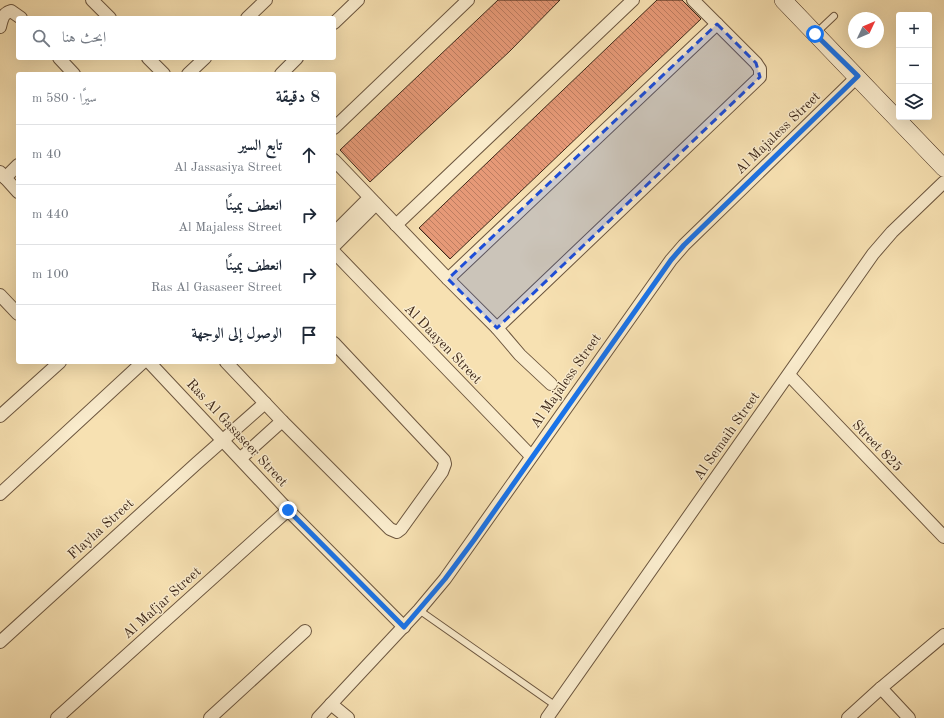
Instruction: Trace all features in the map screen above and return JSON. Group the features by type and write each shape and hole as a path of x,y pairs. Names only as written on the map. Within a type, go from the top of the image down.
{"street":[{"path":"92,0 108,16"},
{"path":"249,16 266,0"},
{"path":"336,21 358,0"},
{"path":"336,126 468,0"},
{"path":"396,226 633,0"},
{"path":"497,328 742,96 760,77 760,69 756,63 693,0"},
{"path":"783,0 858,76 944,168"},
{"path":"0,27 3,16 6,12 12,11 18,16"},
{"path":"448,279 717,24"},
{"path":"61,60 72,72"},
{"path":"150,60 162,72"},
{"path":"190,72 203,60"},
{"path":"283,72 295,60"},
{"name":"Al Majaless Street","path":"318,718 419,610 470,545 531,456 671,260 693,236 858,76"},
{"path":"336,162 396,226 497,328 520,355 551,384"},
{"path":"16,166 3,175 16,190"},
{"name":"Al Semaih Street","path":"551,714 873,254 892,232 944,182"},
{"path":"336,231 373,201"},
{"path":"336,244 373,201"},
{"name":"Al Daayen Street","path":"336,254 531,456"},
{"path":"0,295 16,312"},
{"path":"228,364 282,421 395,532 401,529 442,472 445,464 442,456 336,345"},
{"path":"0,416 58,364"},
{"path":"1,490 141,364"},
{"name":"Ras Al Gasaseer Street","path":"151,364 241,458 288,510 404,627"},
{"name":"Street 825","path":"789,375 944,537"},
{"name":"Flayha Street","path":"0,642 196,463 265,403"},
{"path":"241,458 282,421"},
{"name":"Al Mafjar Street","path":"57,718 288,510"},
{"path":"210,718 305,631"},
{"path":"848,718 944,635"},
{"path":"881,688 909,718"},
{"path":"331,704 348,718"}],"lane":[{"path":"815,34 834,16"},
{"path":"419,610 551,714"}],"highlighted area":[{"path":"717,24 756,63 760,77 497,328 448,279"}],"building":[{"path":"498,0 560,0 510,51 370,182 340,150"},
{"path":"657,0 682,0 701,19 450,259 419,228"}],"route":[{"path":"288,510 404,627 445,579 474,540 531,456 653,283 671,260 684,245 858,76 815,34"}]}
